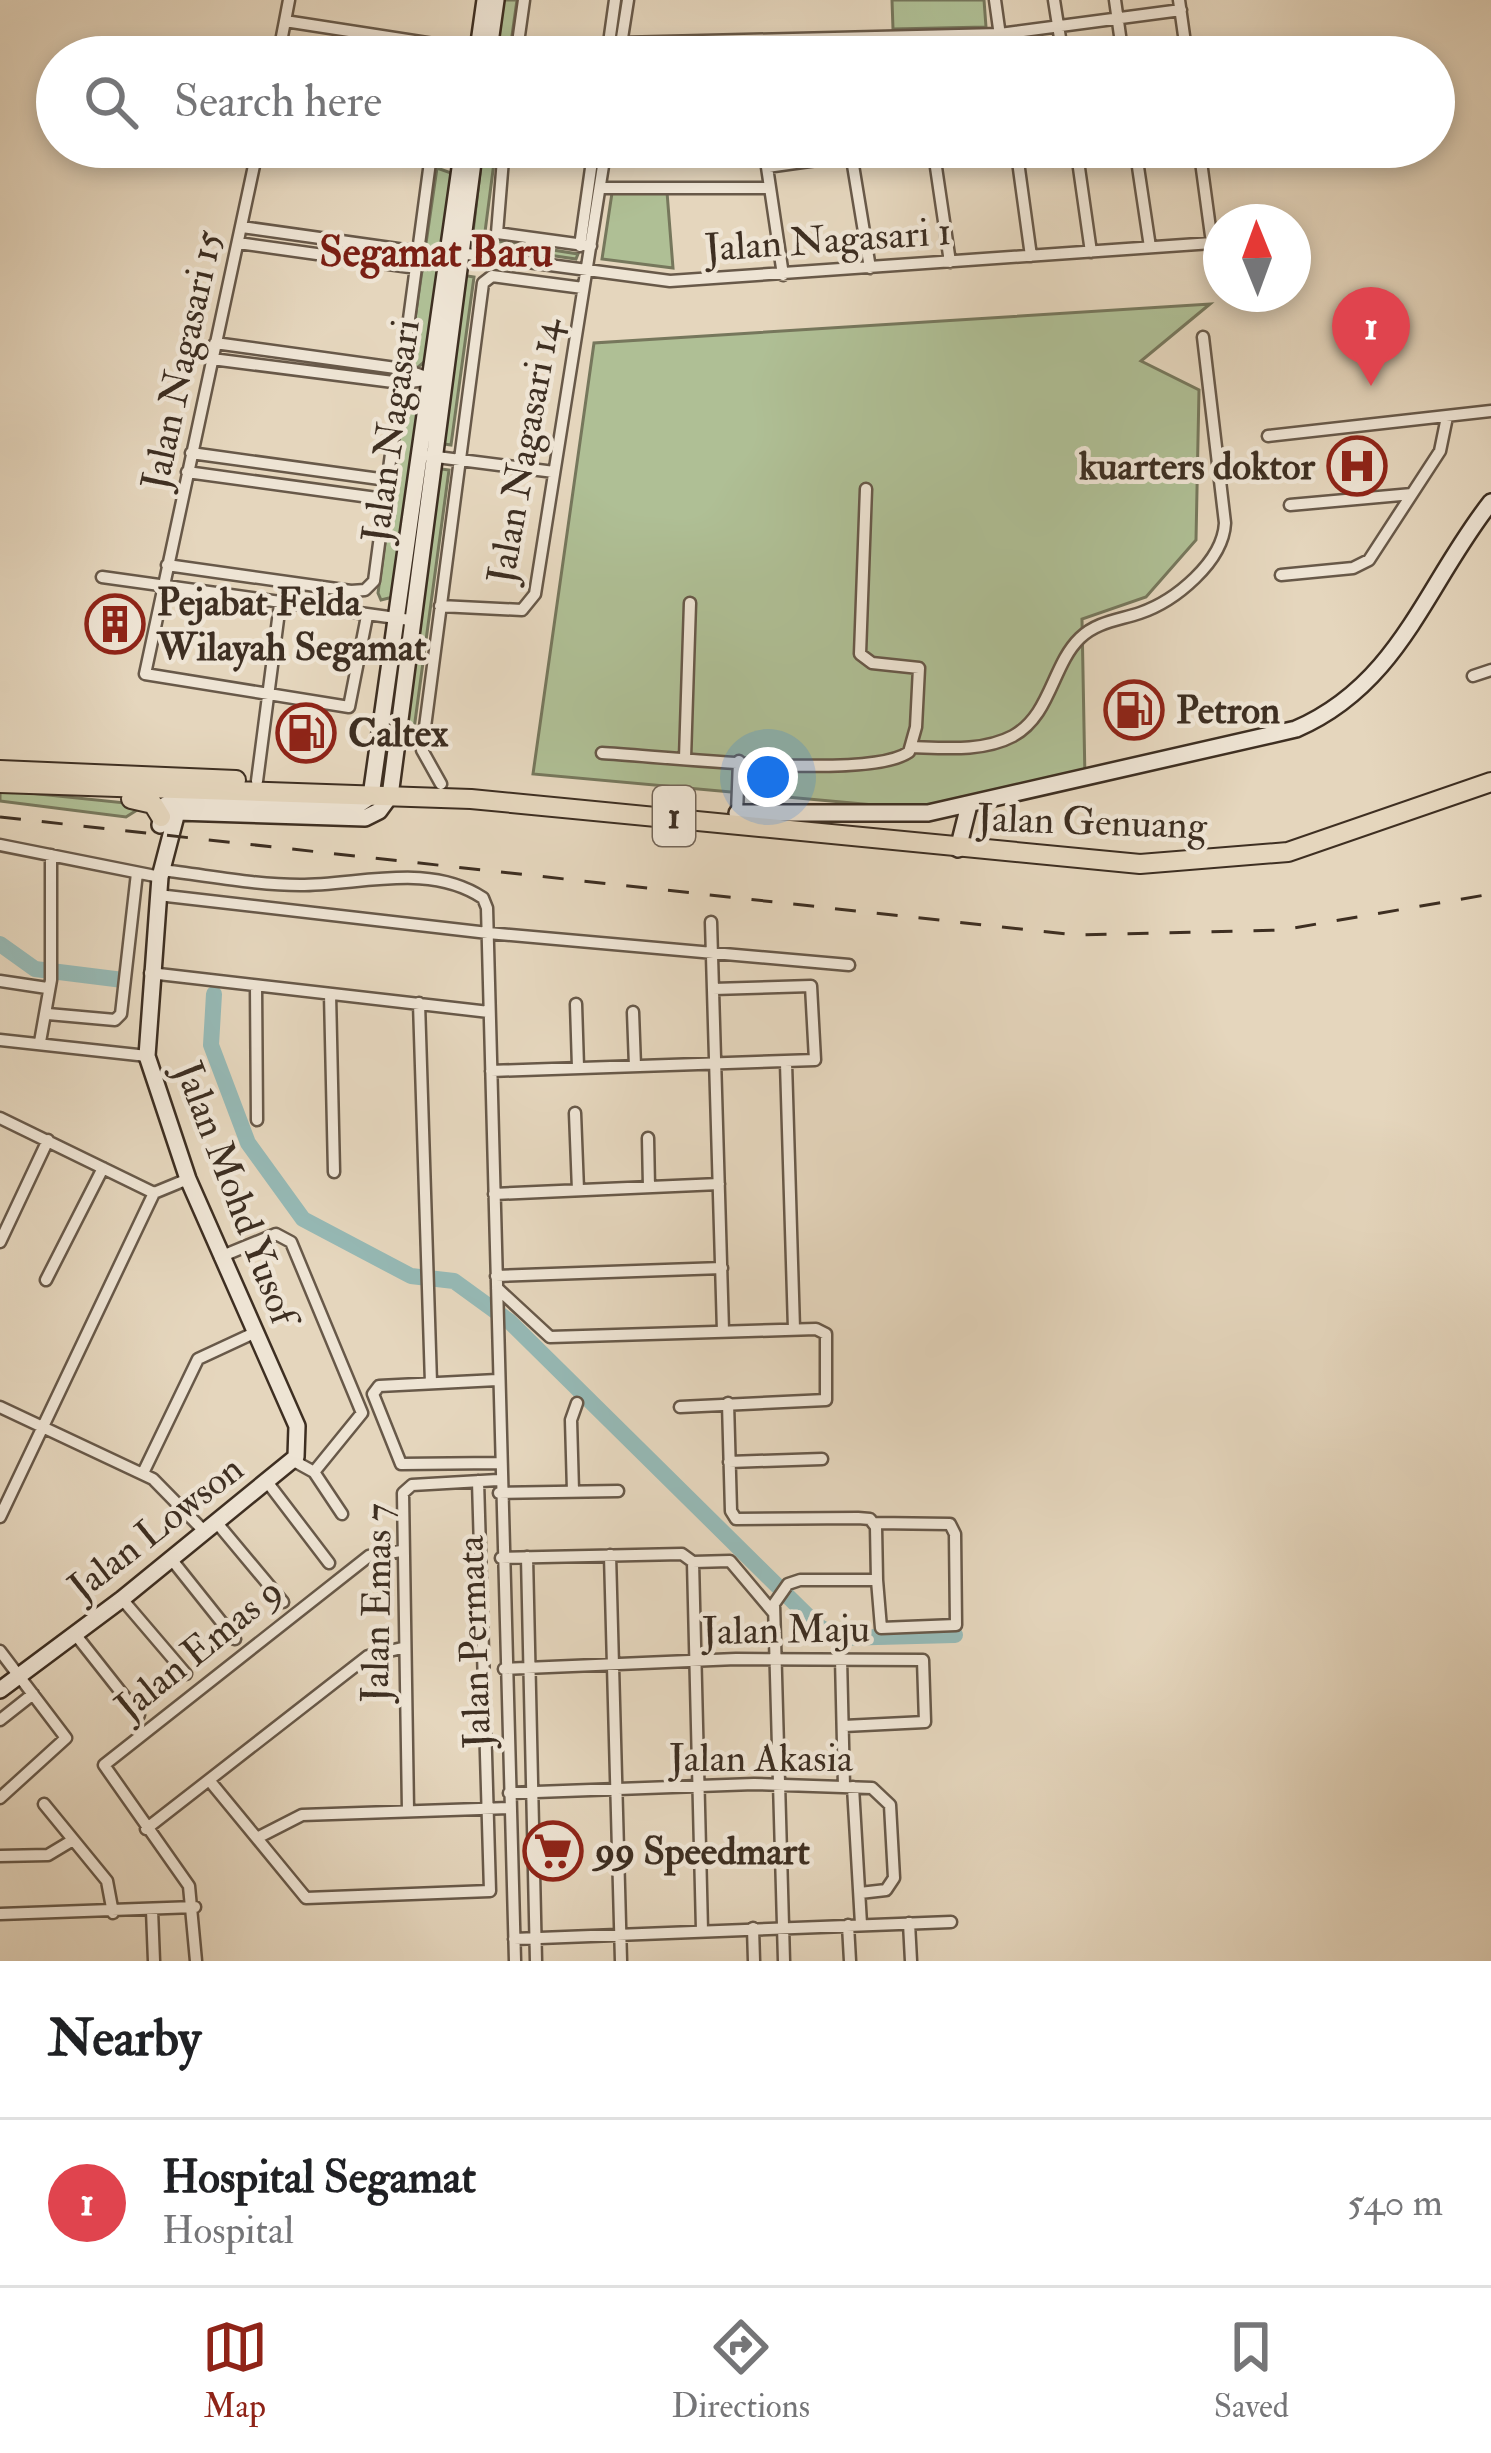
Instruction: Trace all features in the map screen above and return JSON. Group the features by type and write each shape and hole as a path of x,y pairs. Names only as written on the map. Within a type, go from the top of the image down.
{"highway":[{"name":"Jalan Genuang","path":"0,770 257,781 548,805 1102,862 1200,862 1288,852 1491,782"},
{"name":"Jalan Genuang","path":"0,783 382,794 441,784 737,813 958,845"},
{"path":"58,788 149,802 160,817"}],"street":[{"path":"282,36 289,0"},
{"path":"480,36 485,0"},
{"path":"491,36 496,0"},
{"path":"519,36 524,0"},
{"path":"610,36 615,0"},
{"path":"622,36 628,0"},
{"path":"995,0 1000,34"},
{"path":"1054,0 1060,36"},
{"path":"1114,0 1120,36"},
{"path":"945,36 1117,20 1180,5 1184,36"},
{"path":"285,21 382,36"},
{"name":"Jalan Nagasari 15","path":"255,168 146,677 266,695"},
{"path":"167,565 351,591 365,590 374,581 430,168"},
{"name":"Jalan Nagasari","path":"382,794 465,168"},
{"path":"502,168 497,233 585,246"},
{"name":"Jalan Nagasari 14","path":"440,606 522,610 530,604 599,168"},
{"name":"Jalan Nagasari 14","path":"585,246 601,168"},
{"path":"767,168 784,275"},
{"path":"853,168 870,268"},
{"path":"936,168 950,262"},
{"path":"1019,168 1031,256"},
{"path":"1079,168 1091,252"},
{"path":"1139,168 1150,247"},
{"name":"Jalan Nagasari 1","path":"455,252 670,281 1212,243 1202,168"},
{"path":"600,188 770,188"},
{"path":"242,227 419,252"},
{"path":"238,242 417,268"},
{"name":"Jalan Nagasari","path":"441,784 422,750 482,287 492,276 583,288"},
{"path":"912,747 960,748 1013,736 1048,697 1079,639 1172,596 1221,548 1225,523 1203,338"},
{"path":"215,343 402,376"},
{"path":"212,358 438,380"},
{"path":"1268,436 1491,411"},
{"path":"1281,575 1363,566 1446,440 1447,418"},
{"path":"191,453 387,480"},
{"path":"426,455 554,472"},
{"path":"187,472 384,499"},
{"path":"602,753 875,764 899,759 912,747 920,668 872,663 860,654 866,489"},
{"path":"1290,505 1412,494"},
{"path":"739,761 737,813 894,817 969,806 1226,749 1315,721 1366,686 1401,646 1491,502"},
{"path":"102,578 404,620"},
{"path":"257,781 277,580"},
{"path":"685,758 690,603"},
{"path":"266,695 352,706 367,616"},
{"path":"1473,676 1491,670"},
{"path":"160,881 160,817 164,806 177,798 355,807 382,794"},
{"path":"160,881 177,812 359,818 382,794"},
{"path":"958,845 969,806"},
{"path":"0,845 137,872 160,881 488,933 849,965"},
{"path":"40,1042 48,1014 51,855"},
{"path":"48,1014 115,1020 121,1014 137,872"},
{"path":"160,881 298,885 404,877 464,888 483,898 488,933 497,1288 550,1337 794,1329 826,1334 828,1398 680,1407"},
{"name":"Jalan Mohd Yusof","path":"160,881 147,1056 188,1179 296,1426 294,1461"},
{"path":"711,922 723,1331"},
{"path":"150,973 489,1012"},
{"path":"0,982 49,984"},
{"path":"256,986 256,1120"},
{"path":"490,1071 786,1063 817,1057 812,986 712,988"},
{"path":"330,994 334,1172"},
{"path":"419,1003 431,1382"},
{"path":"576,1004 578,1067"},
{"path":"633,1012 635,1066"},
{"path":"0,1040 147,1056"},
{"path":"786,1063 794,1329"},
{"path":"575,1113 578,1190"},
{"path":"0,1118 154,1192"},
{"path":"648,1138 650,1187"},
{"path":"0,1242 48,1140"},
{"path":"46,1280 103,1168"},
{"path":"0,1517 154,1192 188,1179"},
{"path":"494,1194 719,1184"},
{"path":"220,1257 281,1234 289,1238 362,1413 314,1472"},
{"path":"497,1288 722,1268"},
{"name":"Jalan Permata","path":"497,1288 498,1486 514,1961"},
{"path":"142,1473 198,1359 254,1333"},
{"path":"497,1381 379,1385 373,1394 401,1464 498,1462"},
{"path":"573,1491 571,1420 577,1403"},
{"path":"728,1403 731,1511 740,1521 840,1517 875,1523 950,1524 955,1534 956,1625 881,1628 875,1523"},
{"path":"0,1407 142,1473 211,1527 284,1602"},
{"path":"730,1462 822,1459"},
{"path":"294,1461 314,1472 342,1514"},
{"name":"Jalan Lowson","path":"0,1690 294,1461"},
{"path":"209,1780 306,1898 486,1893 492,1880 478,1481"},
{"name":"Jalan Emas 7","path":"408,1810 401,1499 409,1486 478,1481 618,1491"},
{"path":"268,1483 329,1563"},
{"name":"Jalan Emas 9","path":"146,1828 104,1765 369,1556 401,1551"},
{"path":"501,1558 682,1554 693,1562 733,1563 772,1612"},
{"path":"610,1555 620,1961"},
{"path":"527,1557 536,1961"},
{"path":"172,1560 235,1639"},
{"path":"693,1562 702,1930"},
{"path":"784,1961 772,1612 788,1584 800,1580 877,1580"},
{"path":"122,1599 186,1674"},
{"path":"75,1634 139,1715"},
{"path":"196,1961 195,1907 189,1886 146,1828 368,1657 402,1648"},
{"name":"Jalan Emas 9","path":"0,1651 66,1738 0,1798"},
{"path":"841,1658 860,1893 850,1961"},
{"name":"Jalan Maju","path":"504,1670 920,1658 926,1719 844,1726"},
{"path":"0,1720 33,1694"},
{"name":"Jalan Akasia","path":"509,1793 778,1786 881,1792 895,1826 892,1886 860,1893"},
{"path":"44,1804 107,1881 113,1912"},
{"path":"257,1838 294,1816 509,1808"},
{"path":"0,1856 48,1855 73,1840"},
{"path":"0,1914 195,1907"},
{"path":"152,1910 154,1961"},
{"path":"514,1939 951,1922"},
{"path":"909,1923 911,1961"},
{"path":"753,1928 754,1961"}],"green space":[{"path":"500,0 517,0 512,36 496,36"},
{"path":"892,0 984,0 986,27 893,29"},
{"path":"437,168 454,174 429,358 417,368 409,360"},
{"path":"481,168 493,168 485,232 490,240 578,254 576,259 480,245 473,232"},
{"path":"667,192 673,268 602,259 612,193"},
{"path":"461,275 474,277 451,445 437,443"},
{"path":"1203,304 1203,310 1141,361 1199,390 1196,540 1146,597 1082,619 1085,780 907,808 533,774 594,343"},
{"path":"406,391 420,394 393,597 381,600 378,593"},
{"path":"434,468 449,470 412,744 401,751"},
{"path":"0,790 145,805 126,817 0,801"}],"waterway":[{"path":"0,944 35,969 123,980"},
{"path":"214,994 211,1045 248,1143 303,1219 411,1276 454,1281 509,1321 818,1626 839,1638 955,1635"}],"railway":[{"path":"0,817 1075,935 1282,930 1491,894"}],"place":[{"name":"Hospital Segamat","path":"1371,386"},
{"name":"kuarters doktor","path":"1357,466"},
{"name":"Pejabat Felda Wilayah Segamat","path":"115,624"},
{"name":"Petron","path":"1134,710"},
{"name":"Caltex","path":"306,733"},
{"name":"99 Speedmart","path":"553,1851"}],"district":[{"name":"Segamat Baru","path":"436,253"}]}
